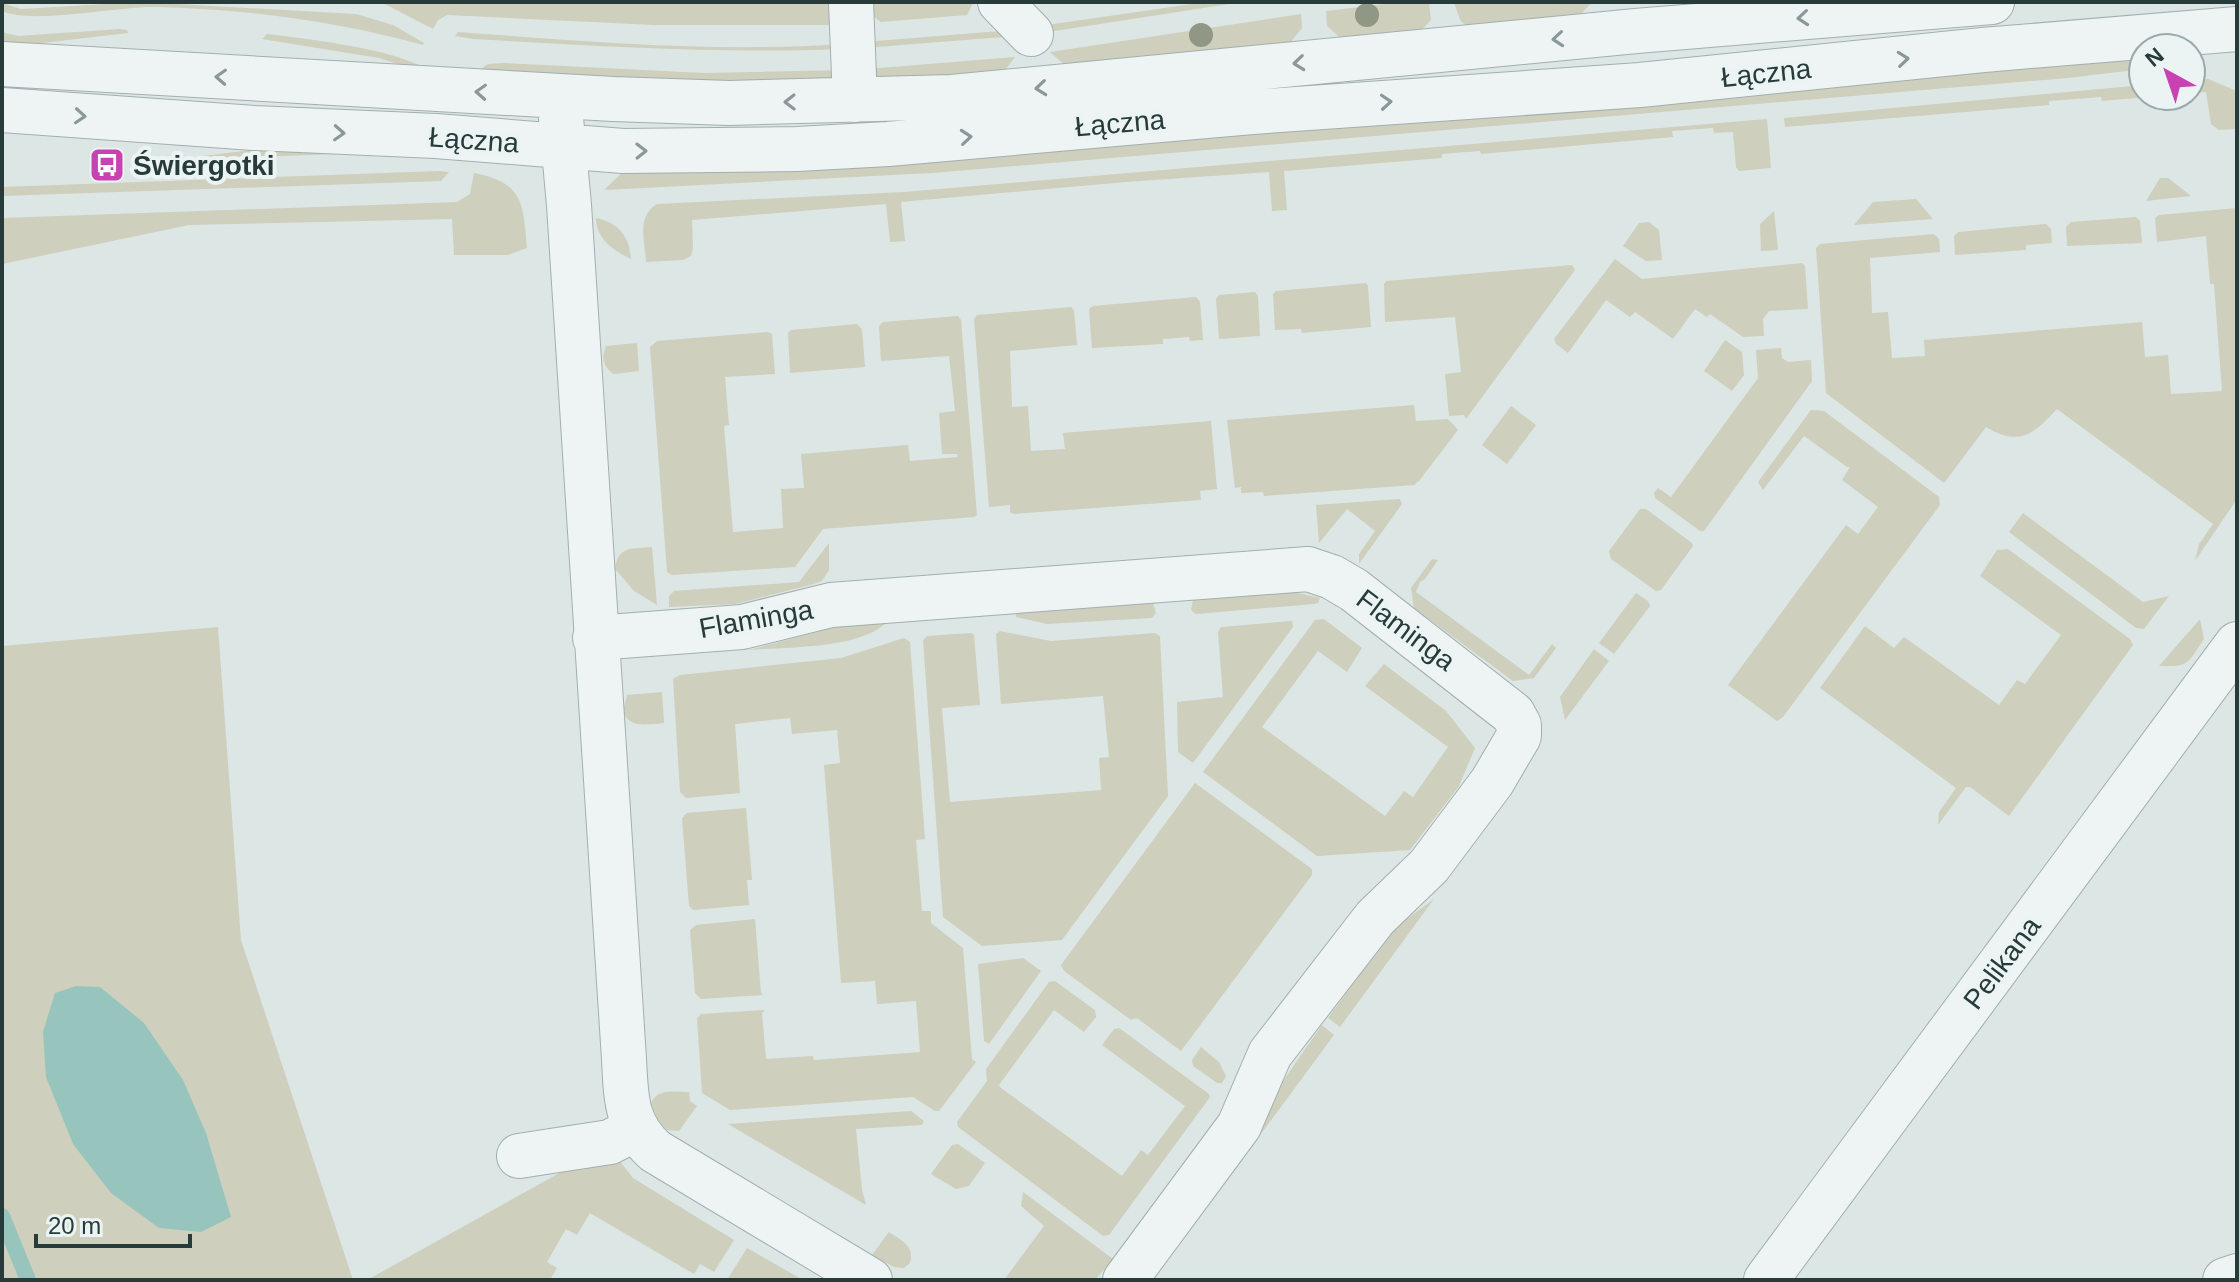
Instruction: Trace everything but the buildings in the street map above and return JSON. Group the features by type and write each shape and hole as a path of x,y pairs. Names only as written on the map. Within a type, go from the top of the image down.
{"street":[{"path":"851,2 855,100"},
{"path":"1000,2 1031,34"},
{"name":"Łączna","path":"2,64 559,96 729,103 855,100 966,95 1635,17 1992,2"},
{"path":"1983,50 2105,23 2126,10 2130,2"},
{"path":"1635,17 1640,85"},
{"name":"Łączna","path":"2,110 254,128 436,136 623,151 797,149 1252,112 1640,85 1983,50 2237,29"},
{"path":"559,96 569,205 626,1094 635,1129 655,1151 870,1280"},
{"name":"Flaminga","path":"595,638 742,627 831,605 1308,569 1332,577 1354,590 1513,714 1519,725 1519,736 1492,782 1429,866 1375,918 1270,1054 1239,1126 1125,1280"},
{"name":"Pelikana","path":"1766,1280 2237,644"},
{"path":"519,1156 610,1142 635,1129"},
{"path":"2225,1280 2237,1276"}],"shaded area":[{"path":"141,2 356,14 393,25 424,43 324,23 223,10 139,7 33,16 2,11 2,3 21,9"},
{"path":"381,2 840,2 842,25 654,25 447,15 438,20 433,29"},
{"path":"873,2 973,3 967,15 881,22 873,16"},
{"path":"1206,2 1242,2 1048,32 1047,25"},
{"path":"1401,2 1429,2 1431,20 1415,37 1347,44 1327,26 1326,11"},
{"path":"1454,2 1592,2 1581,14 1472,32 1460,20"},
{"path":"1301,14 1302,28 1286,48 1067,67 1050,52"},
{"path":"120,29 128,33 2,45 2,32 18,36"},
{"path":"1013,30 1016,36 864,48 864,42"},
{"path":"458,32 699,47 842,44 842,49 750,51 611,47 473,39 455,36"},
{"path":"267,34 388,54 421,66 420,71 379,58 262,39"},
{"path":"2127,54 2127,71 2068,78 932,173 604,190 623,172"},
{"path":"1015,57 1003,73 880,82 868,69"},
{"path":"488,64 704,73 841,70 829,85 481,76 481,69"},
{"path":"2207,79 2237,91 2237,129 2219,130 2211,124"},
{"path":"2127,86 2127,99 2102,101 2101,97 2049,101 2049,105 1785,127 1784,118"},
{"path":"1767,119 1771,168 1739,171 1733,132 1714,133 1713,128 1672,131 1673,137 1481,154 1480,151 1442,154 1442,158 1284,171 1287,210 1272,211 1269,172 901,202 905,241 890,242 886,204 692,220 691,256 683,260 646,262 644,222 650,209 657,204 904,192"},
{"path":"301,144 411,151 158,161 158,158 186,158"},
{"path":"449,172 441,181 2,196 2,187"},
{"path":"474,173 503,183 518,197 527,248 508,255 454,255 452,219 189,225 2,264 2,218 457,202 470,194"},
{"path":"2160,178 2168,178 2191,196 2146,201"},
{"path":"1916,199 1933,219 1854,225 1873,202"},
{"path":"2237,208 2237,499 2195,561 2199,544 2213,524 2057,409 2025,435 2008,436 1986,427 1944,483 1826,393 1816,248 1820,244 1934,234 1939,239 1940,252 1870,258 1872,313 1888,312 1892,358 1925,356 1924,340 2142,322 2145,357 2168,355 2171,394 2222,391 2214,284 2210,284 2206,236 2157,242 2155,218 2159,215"},
{"path":"1774,211 1778,250 1761,251 1760,224"},
{"path":"2136,217 2140,221 2142,243 2067,246 2066,227 2071,222"},
{"path":"596,218 611,223 621,232 631,259 612,248 603,238"},
{"path":"1649,222 1659,230 1662,260 1646,261 1623,246 1639,223"},
{"path":"2046,224 2051,229 2052,243 2026,245 2026,250 1955,255 1954,236 1958,232"},
{"path":"1615,259 1642,279 1802,263 1805,266 1808,309 1769,311 1763,319 1764,336 1743,337 1710,314 1707,317 1695,309 1673,339 1635,312 1630,317 1606,300 1568,353 1554,339"},
{"path":"1572,265 1575,270 1466,419 1464,415 1449,416 1445,374 1461,372 1455,317 1385,322 1386,281"},
{"path":"1366,283 1371,327 1302,333 1301,329 1275,330 1273,294 1276,291"},
{"path":"1255,292 1258,296 1260,336 1219,339 1216,299 1219,295"},
{"path":"1196,297 1200,302 1203,340 1190,341 1189,337 1163,339 1163,344 1092,348 1089,309 1093,306"},
{"path":"1071,307 1074,310 1077,345 1010,351 1012,407 1028,406 1031,451 1065,449 1063,433 1211,421 1217,489 1200,491 1201,500 1014,514 1010,512 1010,505 989,507 974,319 977,315"},
{"path":"958,316 961,320 977,515 823,529 795,567 672,575 667,572 650,347 657,341 772,334 775,374 725,377 729,425 724,426 733,532 783,528 781,489 804,488 801,454 908,445 910,461 958,457 957,454 942,454 939,413 955,411 949,356 881,361 879,326 883,322"},
{"path":"857,324 862,329 865,367 790,373 788,333 791,330"},
{"path":"1725,340 1742,352 1744,375 1732,391 1704,371"},
{"path":"637,343 639,371 614,374 607,368 603,358 606,346"},
{"path":"1781,348 1782,358 1788,362 1811,360 1812,381 1704,531 1700,531 1655,498 1654,493 1658,488 1671,497 1758,378 1756,350"},
{"path":"1414,405 1416,421 1448,419 1458,430 1414,485 1264,496 1263,492 1241,493 1241,487 1235,488 1227,420"},
{"path":"1511,406 1536,425 1507,464 1482,445"},
{"path":"1811,410 1824,411 1939,497 1940,505 1777,721 1728,685 1846,525 1858,534 1878,507 1842,480 1850,467 1804,436 1763,490 1758,482"},
{"path":"1400,499 1402,504 1359,564 1359,554 1375,531 1347,509 1319,543 1316,505"},
{"path":"1640,509 1646,509 1693,546 1661,590 1656,591 1611,559 1609,551"},
{"path":"2023,513 2143,602 2169,596 2144,629 2136,628 2009,532"},
{"path":"829,543 829,570 822,581 735,604 669,607 669,596 674,591 799,582"},
{"path":"652,547 657,605 634,591 615,569 623,552"},
{"path":"2008,549 2130,639 2133,645 2009,816 1966,787 1938,825 1939,812 1956,788 1820,688 1865,626 1894,648 1904,637 1999,705 2017,680 2025,684 2061,635 1980,576 1997,550"},
{"path":"1432,559 1438,560 1416,592 1529,675 1552,644 1556,648 1534,678 1513,681 1414,608 1411,588"},
{"path":"1294,592 1320,598 1314,604 1196,614 1191,610 1193,600"},
{"path":"1636,593 1650,606 1614,654 1599,643"},
{"path":"1153,603 1156,613 1152,618 1047,624 1016,617 1016,613"},
{"path":"1324,619 1362,648 1347,672 1318,651 1262,727 1385,816 1404,791 1413,797 1448,747 1365,686 1384,664 1446,711 1475,748 1459,786 1410,850 1317,856 1203,772 1315,620"},
{"path":"2200,619 2204,639 2190,659 2177,666 2159,666"},
{"path":"1292,621 1293,627 1193,763 1178,752 1177,702 1223,697 1218,632 1221,627"},
{"path":"886,623 874,632 841,642 749,650 836,627"},
{"path":"218,627 241,940 353,1280 2,1280 2,646"},
{"path":"1000,631 1051,641 1155,633 1160,636 1168,796 1062,940 982,946 943,917 923,640 927,636 974,635 980,705 942,708 950,802 1101,790 1099,758 1109,757 1103,696 1001,704 996,634"},
{"path":"904,638 910,642 925,839 916,840 922,911 931,911 931,923 963,948 972,1059 976,1062 939,1111 913,1097 730,1110 702,1093 697,1018 701,1014 765,1010 762,1013 766,1059 813,1056 814,1060 920,1052 916,1001 877,1004 875,981 841,983 824,765 840,763 837,730 792,734 790,718 735,724 740,793 686,798 680,792 673,679 680,675 841,658"},
{"path":"1594,649 1609,661 1565,720 1560,697"},
{"path":"662,692 664,723 635,723 623,712 627,695"},
{"path":"1195,783 1312,869 1312,875 1181,1051 1137,1018 1131,1020 1064,971 1061,965"},
{"path":"746,808 752,880 747,880 749,905 693,910 689,906 682,818 687,813"},
{"path":"1434,899 1340,1027 1328,1018 1386,939 1400,924"},
{"path":"755,919 763,995 701,999 695,993 690,930 696,925"},
{"path":"1023,958 1041,971 989,1044 984,1041 978,964"},
{"path":"1055,981 1095,1010 1096,1017 1084,1032 1054,1010 999,1085 1001,1088 1122,1176 1141,1150 1148,1155 1185,1106 1102,1045 1114,1029 1119,1028 1210,1097 1109,1235 1103,1236 958,1127 957,1122 987,1081 986,1069 1049,982"},
{"path":"76,986 100,987 144,1023 183,1080 206,1133 231,1217 201,1232 159,1228 111,1193 73,1144 46,1077 43,1032 55,993"},
{"path":"1322,1025 1334,1035 1258,1138 1278,1088"},
{"path":"1201,1047 1219,1062 1226,1076 1222,1083 1217,1083 1193,1066 1192,1060"},
{"path":"667,1092 689,1092 690,1101 697,1106 679,1131 667,1130 651,1104 653,1099"},
{"path":"911,1111 924,1121 922,1125 856,1129 866,1205 728,1124"},
{"path":"958,1144 985,1163 969,1186 956,1189 931,1174 952,1145"},
{"path":"608,1146 633,1178 734,1240 714,1272 700,1264 694,1274 590,1213 577,1235 566,1229 547,1262 557,1268 550,1280 367,1280"},
{"path":"1023,1192 1113,1259 1095,1280 1004,1280 1044,1226 1021,1206"},
{"path":"889,1232 903,1241 911,1252 910,1263 904,1268 894,1267 872,1255"},
{"path":"747,1248 803,1280 727,1280"}],"waterway":[{"path":"2,1216 28,1280"}],"place":[{"name":"Świergotki","path":"107,165"}]}
